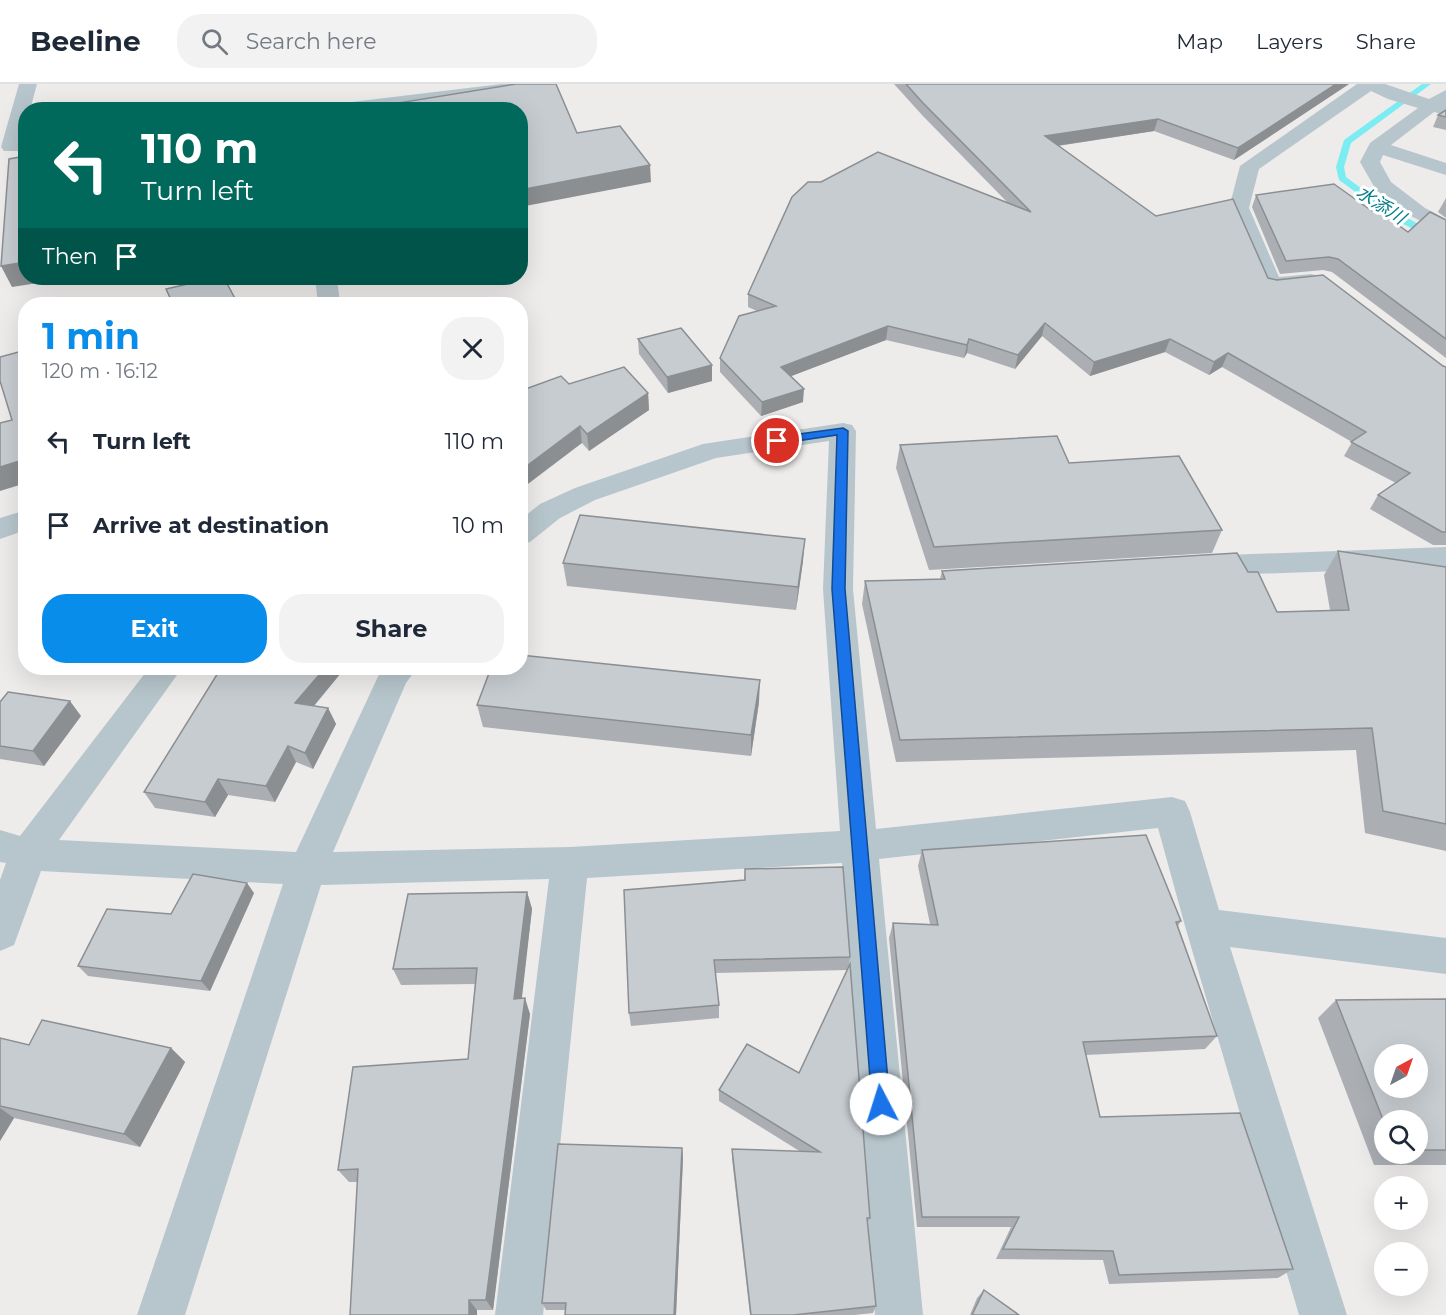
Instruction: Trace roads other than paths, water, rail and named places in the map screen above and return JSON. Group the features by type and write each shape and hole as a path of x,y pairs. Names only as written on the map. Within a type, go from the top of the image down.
{"street":[{"path":"23,102 28,84"},
{"path":"394,102 544,84"},
{"path":"1332,286 1323,279 1271,284 1239,208 1250,166 1370,84 1394,95 1435,103"},
{"path":"1435,103 1377,147 1370,162 1383,186 1418,212 1446,228"},
{"path":"12,147 18,123"},
{"path":"1377,147 1446,169"},
{"path":"528,529 550,511 585,494 712,450 843,431 859,846 899,1315"},
{"path":"0,529 18,522"},
{"path":"1177,567 1446,557"},
{"path":"0,933 14,850 160,675"},
{"path":"161,1315 307,869 395,675"},
{"path":"14,850 307,869 570,863 859,846 1172,812 1204,926 1323,1315"},
{"path":"519,1315 570,863"},
{"path":"1204,926 1446,956"}],"waterway":[{"name":"水添川","path":"1427,84 1347,142 1340,167 1342,178 1352,186 1396,217 1446,242"}]}
